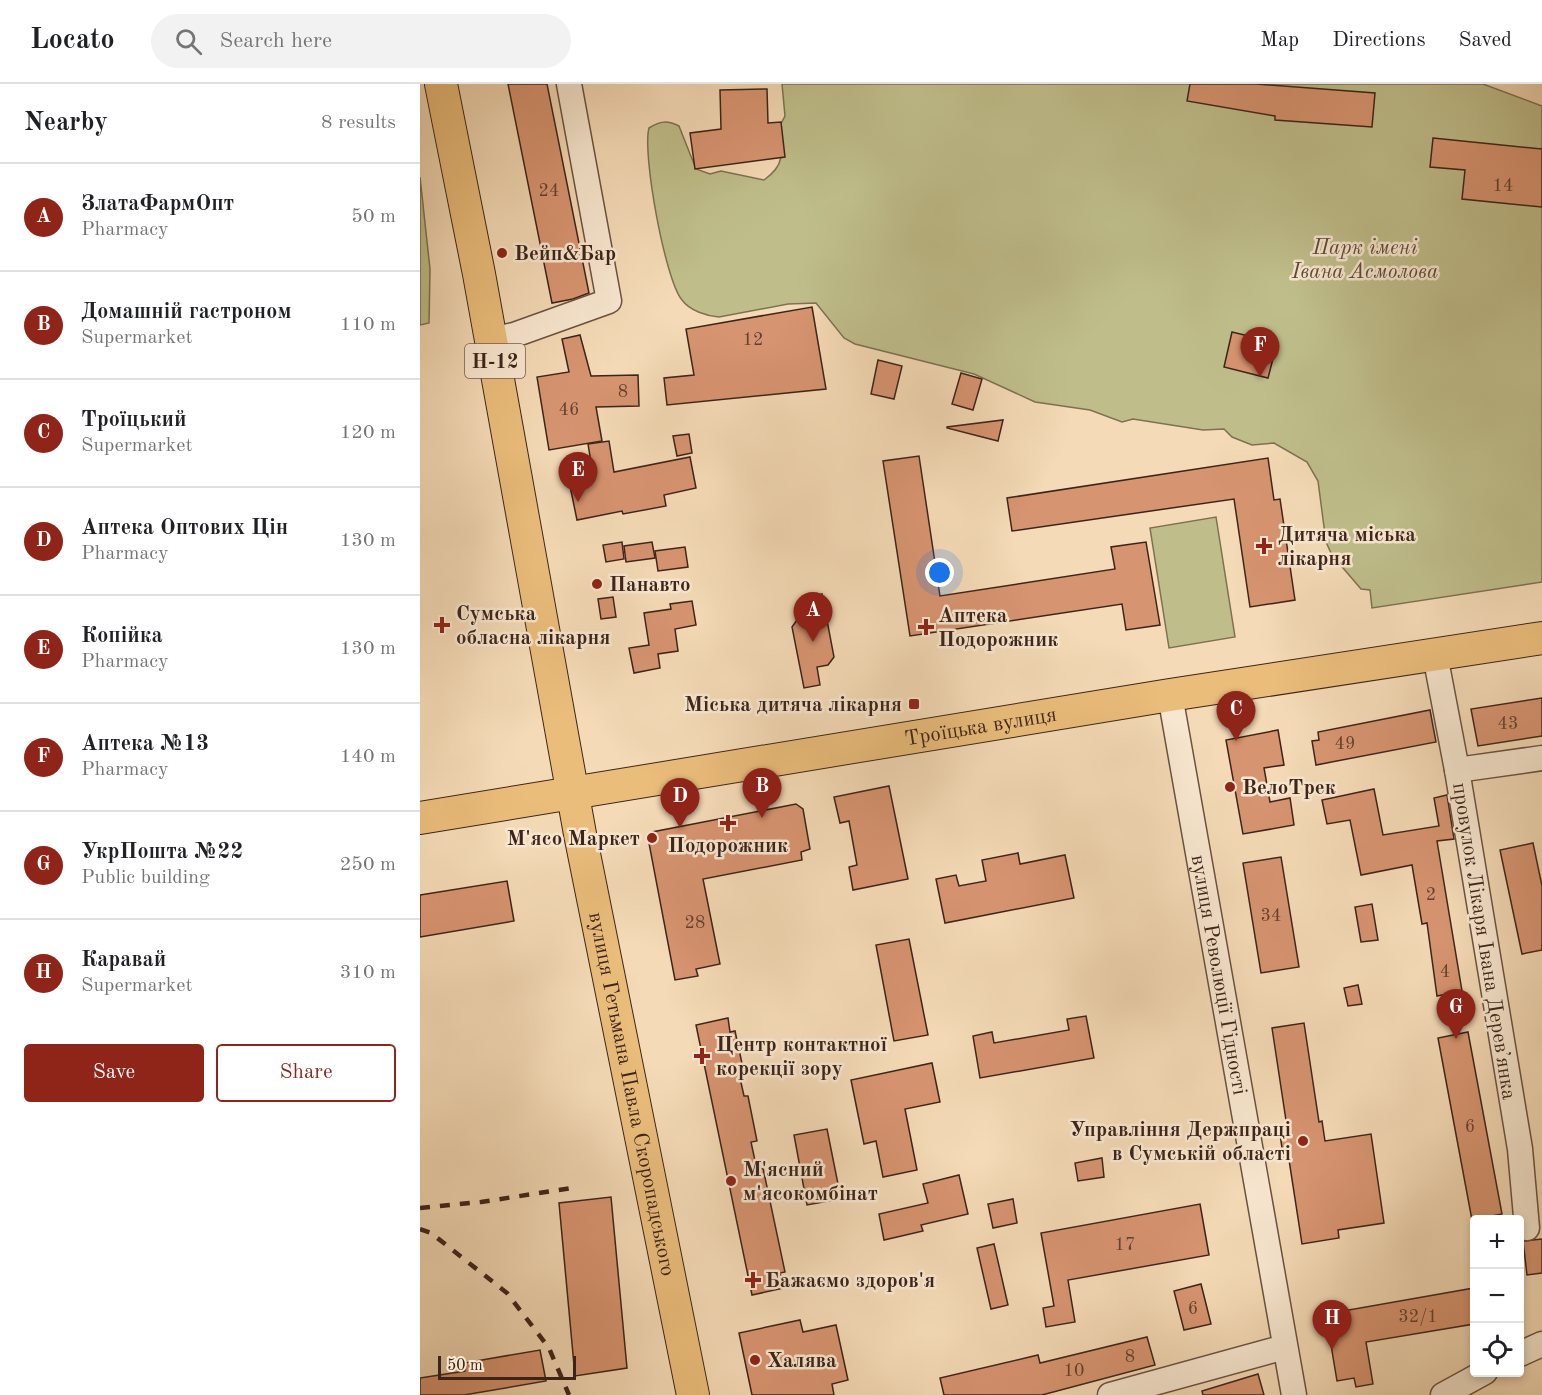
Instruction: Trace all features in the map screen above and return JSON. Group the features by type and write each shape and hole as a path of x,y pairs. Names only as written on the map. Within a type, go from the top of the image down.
{"main road":[{"name":"Н-12","path":"441,84 491,340 573,792"},
{"name":"Троїцька вулиця","path":"420,818 1170,695 1542,638"},
{"name":"вулиця Гетьмана Павла Скоропадського","path":"573,792 693,1395"}],"street":[{"path":"491,340 514,335 609,301 569,84"},
{"name":"провулок Лікаря Івана Деревʼянка","path":"1436,654 1458,770 1520,1149 1527,1228"},
{"name":"вулиця Революції Гідності","path":"1170,695 1294,1395"},
{"path":"1458,770 1542,758"},
{"path":"1524,1352 1542,1344"},
{"path":"1110,1395 1285,1347"},
{"path":"1443,1395 1476,1377"}],"green space":[{"name":"Парк імені Івана Асмолова","path":"782,84 1483,84 1542,106 1542,582 1372,608 1370,590 1361,589 1332,555 1326,542 1318,481 1307,462 1274,443 1252,445 1232,437 1224,429 1203,430 1133,419 1122,422 1090,410 1035,402 974,374 855,344 844,338 816,303 788,304 719,317 704,314 689,307 675,288 662,243 649,163 649,128 664,122 679,126 696,169 710,174 721,171 764,180 776,169 781,158 777,131 785,116"},
{"path":"420,177 430,269 429,323 420,325"},
{"path":"1216,517 1235,637 1169,648 1150,528"}],"building":[{"path":"508,84 547,84 589,293 573,299 552,303"},
{"path":"1190,84 1256,84 1375,93 1372,127 1275,120 1275,116 1187,101"},
{"path":"767,89 768,123 781,122 785,157 695,169 690,133 721,129 720,90"},
{"path":"1433,138 1542,149 1542,207 1462,199 1465,170 1430,167"},
{"path":"812,307 826,389 667,405 664,378 694,375 686,329"},
{"path":"1232,332 1277,343 1268,378 1224,367"},
{"path":"580,335 591,376 638,375 639,406 596,407 602,441 549,450 537,377 569,372 562,339"},
{"path":"878,360 902,366 894,399 871,394"},
{"path":"961,373 982,379 973,410 952,404"},
{"path":"1003,420 998,441 947,428 947,427"},
{"path":"689,434 692,453 677,456 673,436"},
{"path":"609,441 614,472 690,457 696,488 664,495 666,506 623,514 622,511 577,520 570,486 594,481 588,444"},
{"path":"919,456 940,596 1115,569 1111,547 1146,542 1160,625 1126,630 1122,604 910,636 883,461"},
{"path":"1268,458 1274,500 1280,499 1295,600 1250,607 1234,499 1012,531 1007,498"},
{"path":"622,542 624,559 606,562 603,545"},
{"path":"652,542 655,558 626,562 624,546"},
{"path":"685,547 688,567 658,571 655,551"},
{"path":"822,594 834,657 828,665 817,667 820,685 804,688 792,627 797,620 809,618 805,598"},
{"path":"613,597 616,617 601,619 598,599"},
{"path":"692,601 696,625 675,629 678,651 658,654 660,668 634,673 629,648 649,645 644,613 671,609 670,604"},
{"path":"1542,698 1542,736 1478,746 1471,709"},
{"path":"1430,710 1436,742 1316,765 1312,741 1319,740 1318,732"},
{"path":"1278,730 1284,765 1264,768 1270,802 1290,798 1294,825 1243,834 1226,740"},
{"path":"889,786 908,879 853,890 849,867 857,865 849,821 840,823 834,797"},
{"path":"1374,789 1383,835 1439,826 1434,798 1447,795 1454,839 1437,841 1462,991 1437,996 1427,923 1422,924 1412,865 1361,875 1350,820 1327,824 1322,800"},
{"path":"796,804 803,809 810,849 801,852 802,860 703,879 720,964 696,969 698,976 675,980 648,838 652,832"},
{"path":"1533,843 1542,886 1542,950 1522,954 1500,850"},
{"path":"1018,853 1020,864 1065,855 1074,898 945,923 936,879 956,875 959,886 986,881 982,860"},
{"path":"1281,857 1299,967 1261,973 1243,863"},
{"path":"507,881 514,921 420,937 420,895"},
{"path":"1372,904 1378,940 1361,942 1355,907"},
{"path":"909,939 928,1035 894,1041 876,945"},
{"path":"1358,985 1362,1004 1348,1006 1344,988"},
{"path":"1086,1016 1094,1058 980,1078 973,1036 992,1032 994,1043 1069,1030 1067,1019"},
{"path":"728,1018 730,1032 735,1031 743,1068 738,1069 744,1096 748,1096 757,1141 751,1142 757,1170 763,1168 785,1272 780,1273 784,1288 752,1295 696,1025"},
{"name":"Управління Держпраці в Сумській області","path":"1304,1023 1319,1122 1322,1121 1325,1141 1371,1134 1384,1223 1338,1230 1339,1238 1302,1244 1289,1160 1284,1161 1279,1128 1287,1127 1272,1028"},
{"path":"1468,1032 1502,1214 1471,1215 1438,1038"},
{"path":"932,1063 940,1102 905,1109 917,1170 883,1177 876,1141 864,1144 851,1080"},
{"path":"827,1129 841,1199 807,1205 794,1135"},
{"path":"1102,1158 1104,1177 1078,1181 1075,1163"},
{"path":"959,1175 968,1214 921,1225 923,1231 884,1240 879,1214 928,1203 923,1184"},
{"path":"611,1197 627,1368 575,1376 559,1203"},
{"path":"1013,1199 1017,1223 993,1228 988,1204"},
{"path":"1200,1204 1209,1255 1068,1280 1075,1322 1046,1327 1043,1308 1054,1306 1041,1233"},
{"path":"1542,1239 1542,1273 1527,1275 1524,1241"},
{"path":"994,1244 1008,1305 991,1309 977,1248"},
{"path":"1201,1284 1211,1324 1184,1330 1174,1291"},
{"path":"1470,1289 1470,1325 1366,1342 1373,1384 1356,1387 1354,1378 1337,1381 1329,1333 1323,1335 1320,1315"},
{"path":"800,1320 803,1332 836,1325 848,1380 832,1384 834,1395 752,1395 739,1333"},
{"path":"1147,1337 1155,1365 1042,1395 944,1395 940,1378 1038,1355 1040,1363"},
{"path":"540,1350 546,1381 464,1395 420,1395 420,1378 465,1371 464,1363"},
{"path":"1258,1374 1264,1395 1203,1395 1202,1391"}],"railway":[{"path":"420,1208 481,1202 572,1188"},
{"path":"420,1229 431,1233 507,1293 549,1348 569,1395"}],"place":[{"name":"Вейп&Бар","path":"502,253"},
{"name":"Аптека №13","path":"1260,377"},
{"name":"Копійка","path":"578,502"},
{"name":"Дитяча міська лікарня","path":"1264,546"},
{"name":"Панавто","path":"597,584"},
{"name":"Сумська обласна лікарня","path":"442,625"},
{"name":"Аптека Подорожник","path":"926,627"},
{"name":"ЗлатаФармОпт","path":"813,642"},
{"name":"Міська дитяча лікарня","path":"914,704"},
{"name":"Троїцький","path":"1236,741"},
{"name":"ВелоТрек","path":"1230,787"},
{"name":"Домашній гастроном","path":"762,818"},
{"name":"Подорожник","path":"728,823"},
{"name":"Аптека Оптових Цін","path":"680,828"},
{"name":"М'ясо Маркет","path":"652,838"},
{"name":"УкрПошта №22","path":"1456,1039"},
{"name":"Центр контактної корекції зору","path":"702,1056"},
{"name":"Управління Держпраці в Сумській області","path":"1303,1141"},
{"name":"М'ясний м'ясокомбінат","path":"731,1181"},
{"name":"Бажаємо здоров'я","path":"753,1280"},
{"name":"Каравай","path":"1332,1350"},
{"name":"Халява","path":"755,1360"}]}
